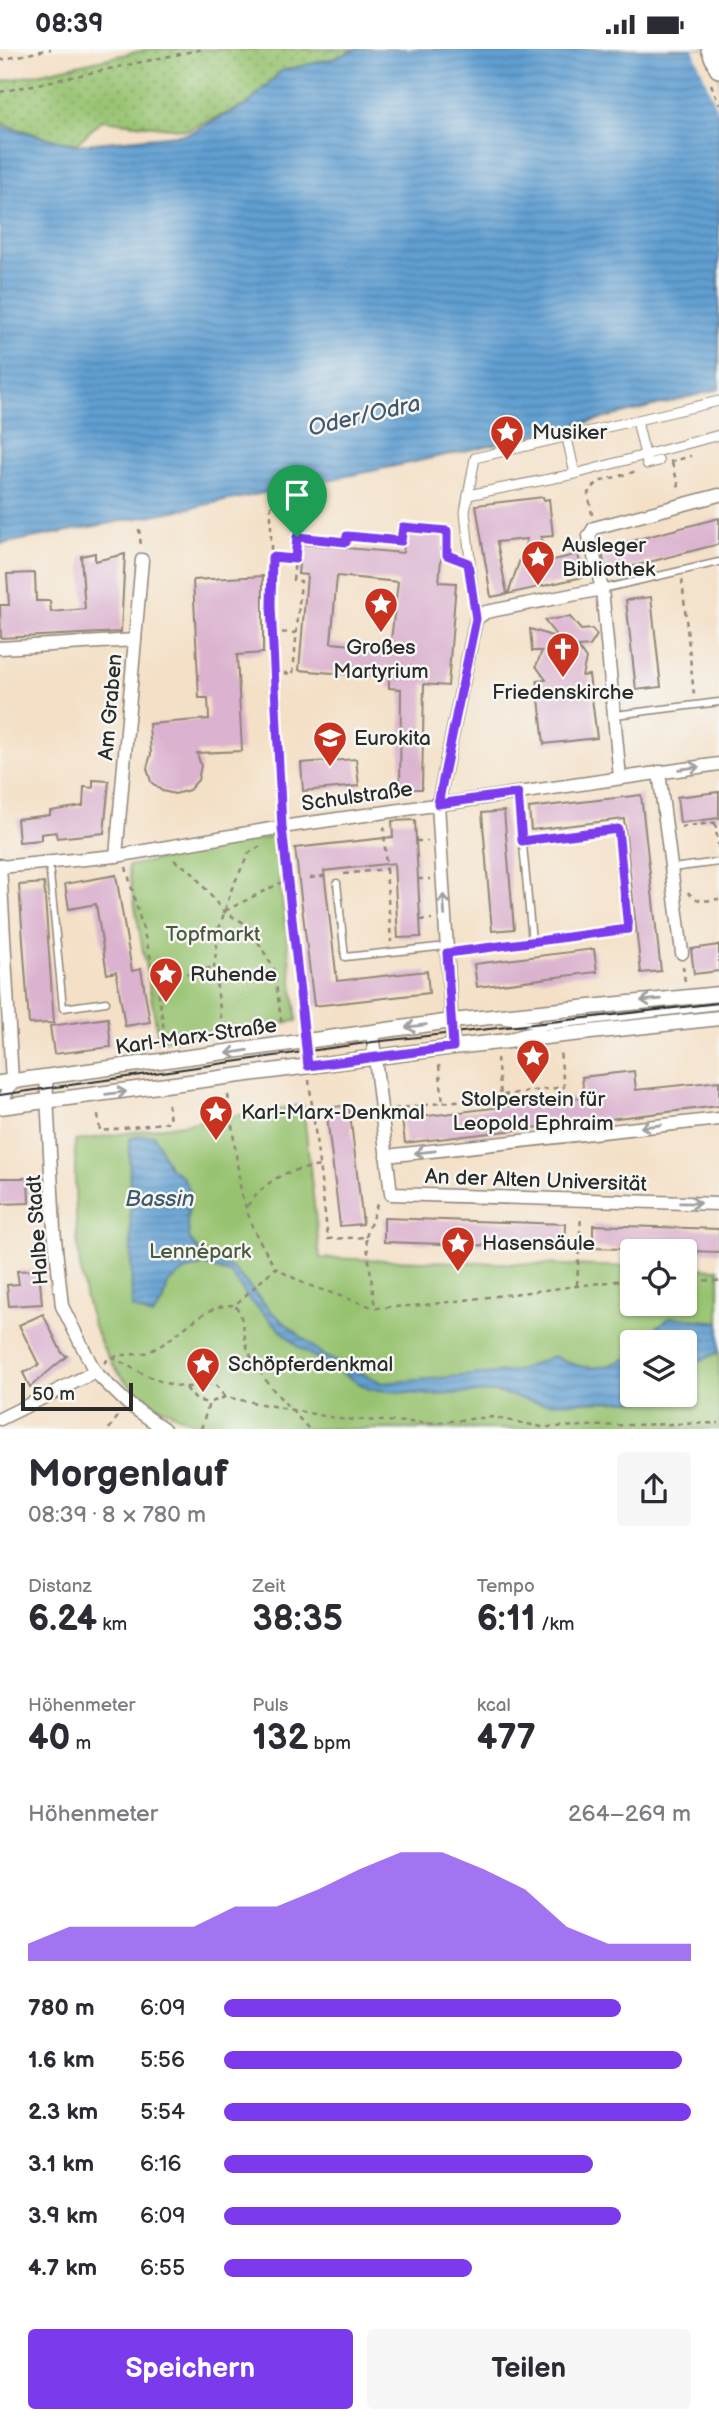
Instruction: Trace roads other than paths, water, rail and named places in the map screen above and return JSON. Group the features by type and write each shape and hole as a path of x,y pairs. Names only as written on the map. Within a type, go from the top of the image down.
{"main road":[{"path":"711,49 719,68"}],"street":[{"path":"453,1047 444,949 438,804 476,619 468,563 465,512 475,458 719,401"},
{"path":"637,421 648,464 659,463"},
{"path":"468,495 575,474 646,457 719,435"},
{"path":"567,438 575,474"},
{"path":"620,778 602,589 589,536 594,528 719,495"},
{"name":"Am Graben","path":"119,855 142,560"},
{"path":"476,619 486,612 602,589"},
{"path":"0,648 135,640"},
{"name":"Schulstraße","path":"0,866 119,855 438,804 719,764"},
{"path":"659,772 682,953"},
{"path":"0,866 6,1082 0,1107 453,1047 719,1018"},
{"name":"Karl-Marx-Straße","path":"6,1082 484,1017 719,994"},
{"name":"An der Alten Universität","path":"372,1032 391,1194 719,1204"},
{"name":"Halbe Stadt","path":"46,1077 54,1229 62,1306 94,1372 127,1403 164,1429"},
{"name":"An der Alten Universität","path":"386,1156 719,1119"},
{"path":"0,1419 94,1372"}],"lane":[{"path":"602,589 719,562"},
{"path":"615,715 719,702"},
{"path":"518,793 532,941"},
{"path":"337,883 345,957 532,941 628,929 618,829 522,841"},
{"path":"672,868 719,862"},
{"path":"49,863 64,1008 106,1002"},
{"path":"487,1043 547,1026 719,1006"},
{"path":"484,1017 547,1026"}],"water":[{"name":"Oder/Odra","path":"356,49 719,49 719,389 541,433 361,473 0,544 0,126 75,145 187,134 247,105 281,71 335,58"},
{"name":"Bassin","path":"154,1135 169,1167 182,1176 191,1193 187,1220 190,1240 206,1259 233,1268 272,1312 324,1356 383,1383 516,1371 553,1356 574,1365 593,1368 620,1361 620,1401 540,1403 495,1392 430,1395 369,1389 299,1348 248,1298 231,1274 204,1265 185,1271 168,1284 163,1303 152,1316 132,1308 129,1139"},
{"path":"671,1317 719,1322 719,1352 697,1362 697,1330 653,1330"}],"tram line":[{"path":"0,1095 373,1042 719,1003"}],"place":[{"name":"Musiker","path":"507,462"},
{"name":"Ausleger Bibliothek","path":"538,587"},
{"name":"Großes Martyrium","path":"381,634"},
{"name":"Friedenskirche","path":"563,679"},
{"name":"Eurokita","path":"330,768"},
{"name":"Ruhende","path":"166,1004"},
{"name":"Stolperstein für Leopold Ephraim","path":"533,1086"},
{"name":"Karl-Marx-Denkmal","path":"216,1142"},
{"name":"Hasensäule","path":"458,1273"},
{"name":"Schöpferdenkmal","path":"203,1394"}],"park label":[{"name":"Topfmarkt","path":"213,934"},
{"name":"Lennépark","path":"200,1251"}]}
